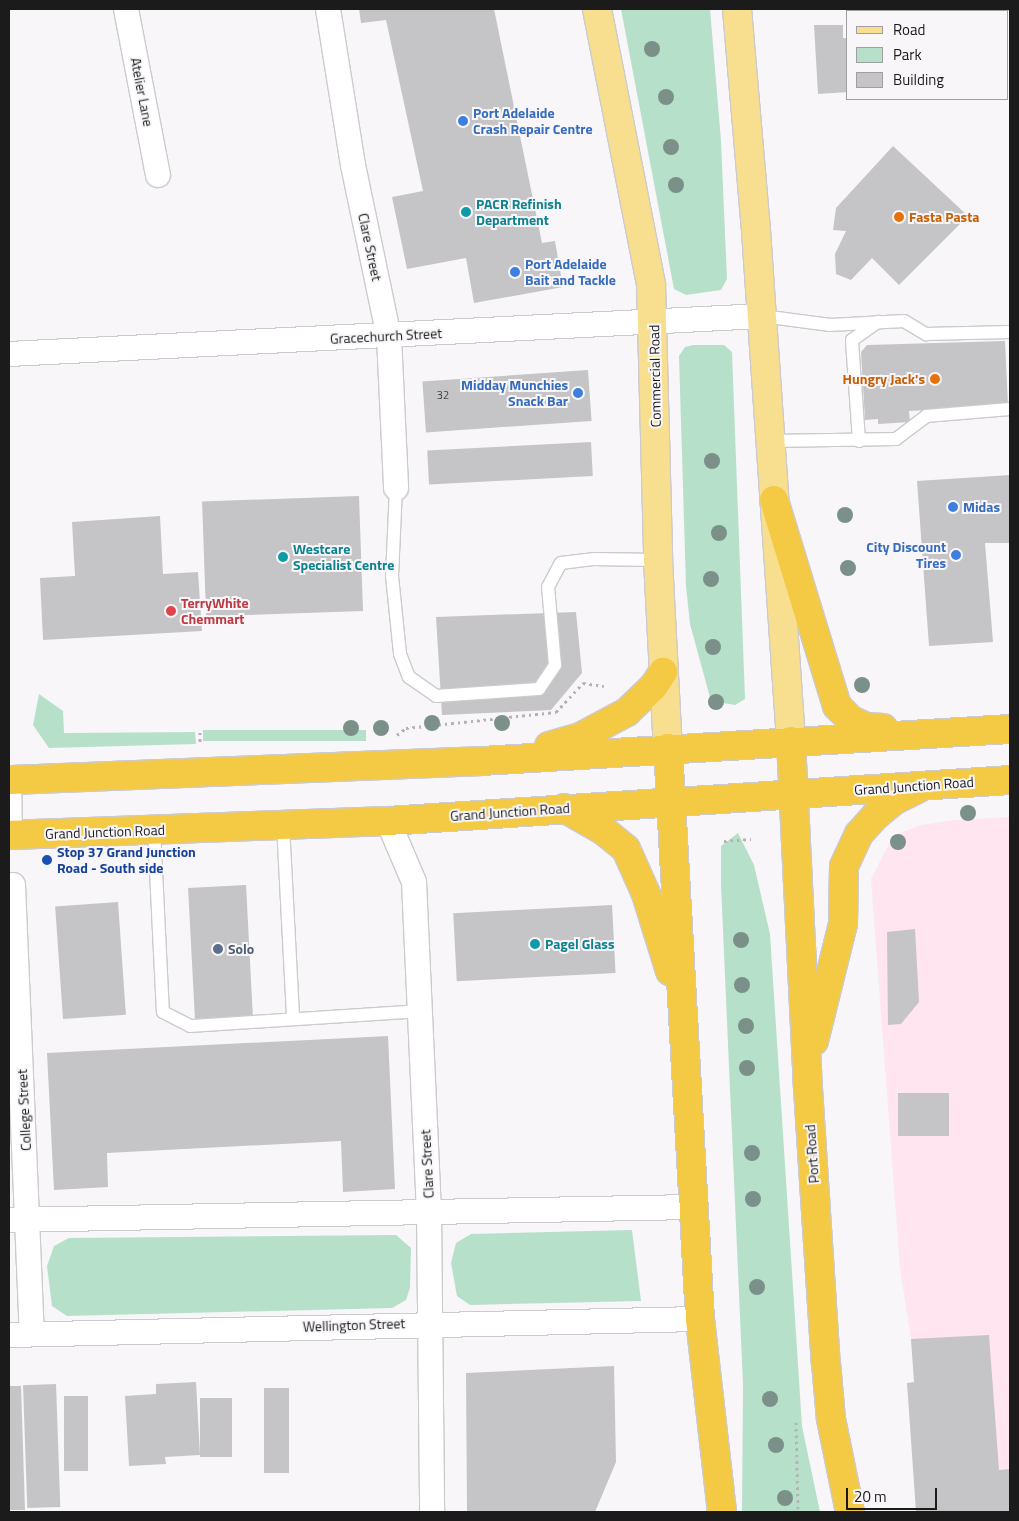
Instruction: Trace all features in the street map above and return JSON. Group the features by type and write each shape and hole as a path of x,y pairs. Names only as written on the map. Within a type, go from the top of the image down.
{"highway":[{"path":"774,500 837,706 851,720 866,727 939,732"},
{"path":"482,761 580,737 627,712 649,692 664,672"},
{"path":"9,780 482,761 668,748 1010,729"},
{"name":"Port Road","path":"791,741 807,1074 830,1419 850,1512"},
{"path":"668,748 700,1319 722,1512"},
{"name":"Grand Junction Road","path":"9,835 388,821 1010,780"},
{"path":"807,1074 843,924 844,866 859,834 875,816 895,800 926,785"},
{"path":"564,808 604,831 626,849 646,894 683,1013"}],"main road":[{"name":"Commercial Road","path":"597,9 651,284 654,320 658,560 668,748"},
{"path":"737,9 762,316 791,741"}],"street":[{"name":"Atelier Lane","path":"126,9 158,175"},
{"name":"Clare Street","path":"328,9 350,148 389,336 396,488"},
{"name":"Gracechurch Street","path":"9,354 762,316"},
{"path":"9,780 9,835"},
{"name":"Clare Street","path":"388,821 414,882 429,1211 432,1512"},
{"name":"College Street","path":"13,886 20,1334"},
{"path":"19,1220 695,1207"},
{"name":"Wellington Street","path":"20,1334 430,1323 700,1319"}],"lane":[{"path":"762,316 830,325 904,321 926,334 1010,332"},
{"path":"852,340 878,322"},
{"path":"830,325 852,340"},
{"path":"852,340 859,441"},
{"path":"770,441 896,439 926,416 1010,409"},
{"path":"396,488 392,576 400,654 409,677 436,696 539,689 555,665 548,587 560,563 593,559 658,560"},
{"path":"283,825 293,1018"},
{"path":"154,830 163,1012 190,1026 420,1011"}],"path":[{"path":"393,737 406,728 556,712 584,683 604,686"},
{"path":"724,842 751,839"},
{"path":"796,1422 798,1512"}],"shaded area":[{"path":"1010,817 1010,1512 924,1512 911,1339 900,1268 871,879 893,836 921,825 955,820"}],"green space":[{"path":"621,9 710,9 721,141 727,279 721,290 686,295 674,289"},
{"path":"693,345 724,345 732,352 745,699 735,705 711,701 690,624 686,586 679,356 685,347"},
{"path":"39,694 63,711 64,733 195,732 196,744 49,748 33,725"},
{"path":"203,730 366,730 366,741 203,741"},
{"path":"738,833 754,865 770,934 802,1426 820,1512 742,1512 743,1385 721,885 721,846"},
{"path":"632,1230 641,1301 470,1305 457,1296 451,1263 456,1243 471,1234"},
{"path":"396,1235 411,1248 410,1288 406,1300 392,1308 67,1316 52,1306 47,1266 54,1246 69,1238"}],"building":[{"path":"359,9 494,9 542,243 555,241 563,287 474,303 466,258 407,269 392,197 423,191 386,20 361,23"},
{"path":"1010,9 1010,11 1009,10 957,10"},
{"path":"814,25 843,25 843,38 846,38 846,92 818,94"},
{"path":"893,146 968,216 899,285 872,258 851,280 836,274 835,254 846,231 833,230 836,208"},
{"name":"Hungry Jack's","path":"1005,341 1008,406 909,411 910,422 878,424 878,419 865,420 861,352 867,345"},
{"path":"588,370 592,421 426,432 422,382"},
{"path":"591,442 593,476 429,485 427,451"},
{"path":"1010,475 1010,543 985,543 993,642 929,646 917,481"},
{"name":"Westcare Specialist Centre","path":"359,496 363,611 206,616 202,501"},
{"path":"160,516 163,574 198,572 202,631 43,640 40,578 75,576 72,522"},
{"path":"576,612 582,673 551,710 442,715 436,617"},
{"path":"246,885 253,1020 195,1023 188,888"},
{"path":"118,902 126,1015 63,1019 55,906"},
{"name":"Pagel Glass","path":"612,905 616,973 457,981 453,913"},
{"path":"915,929 919,1002 901,1024 888,1025 887,932"},
{"path":"388,1036 395,1189 343,1192 341,1141 107,1153 108,1187 54,1190 47,1053"},
{"path":"898,1093 949,1093 949,1136 898,1136"},
{"path":"989,1335 999,1470 1010,1469 1010,1512 916,1512 907,1383 914,1382 911,1339"},
{"path":"614,1366 616,1462 595,1512 467,1512 466,1373"},
{"path":"196,1382 200,1455 165,1457 166,1464 129,1466 125,1396 156,1394 156,1384"},
{"path":"56,1384 60,1507 27,1508 23,1385"},
{"path":"9,1386 21,1386 25,1510 9,1510"},
{"path":"264,1388 289,1388 289,1473 264,1473"},
{"path":"64,1396 88,1396 88,1471 64,1471"},
{"path":"200,1398 232,1398 232,1457 200,1457"}],"place":[{"name":"Port Adelaide Crash Repair Centre","path":"463,121"},
{"name":"PACR Refinish Department","path":"466,212"},
{"name":"Fasta Pasta","path":"899,217"},
{"name":"Port Adelaide Bait and Tackle","path":"515,272"},
{"name":"Hungry Jack's","path":"935,379"},
{"name":"Midday Munchies Snack Bar","path":"578,393"},
{"name":"Midas","path":"953,507"},
{"name":"City Discount Tires","path":"956,555"},
{"name":"Westcare Specialist Centre","path":"283,557"},
{"name":"TerryWhite Chemmart","path":"171,611"},
{"name":"Stop 37 Grand Junction Road - South side","path":"47,860"},
{"name":"Pagel Glass","path":"535,944"},
{"name":"Solo","path":"218,949"}]}
